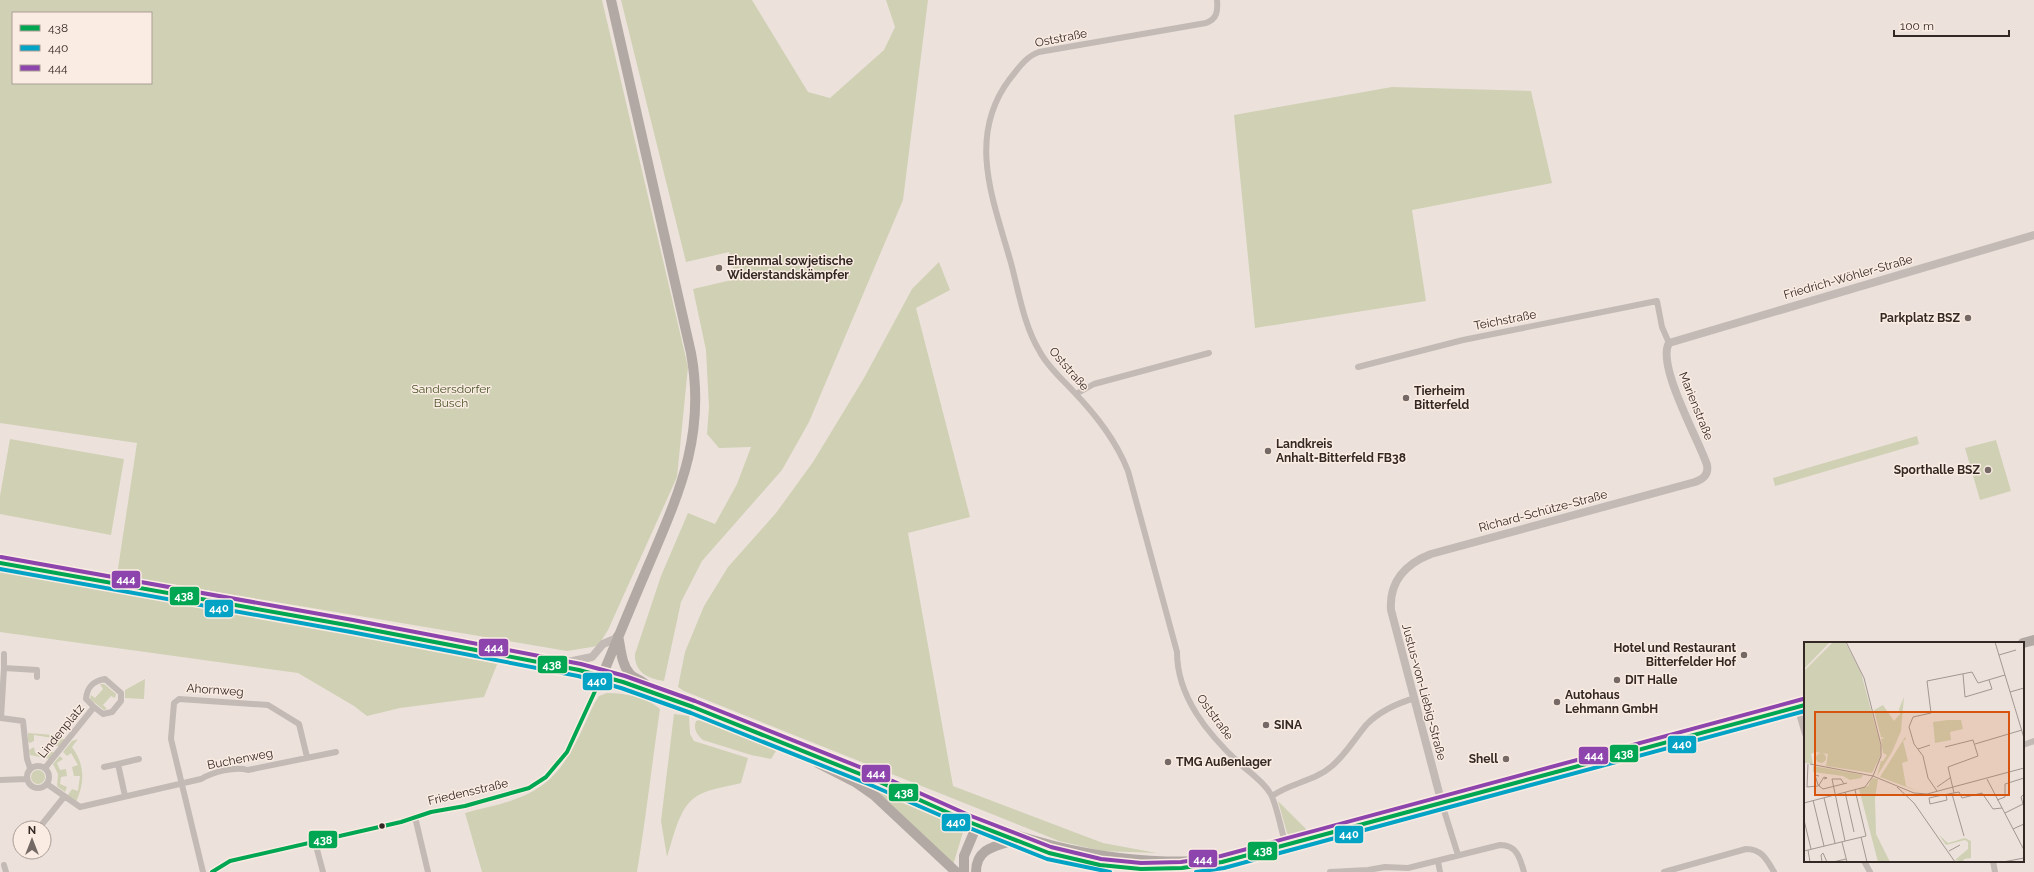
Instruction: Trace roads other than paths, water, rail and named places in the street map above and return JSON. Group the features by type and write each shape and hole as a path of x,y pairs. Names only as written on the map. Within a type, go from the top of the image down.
{"main road":[{"path":"611,0 686,329 693,365 696,393 692,441 683,482 602,676 680,702 1015,840 1070,858 1100,865 1141,870 1208,865 1442,804 1801,706"},
{"path":"617,637 626,669 630,674 645,683 653,692"},
{"path":"2024,643 2034,640"},
{"path":"808,754 821,766 849,779 875,796 956,872"},
{"path":"964,872 964,856 977,825"},
{"path":"976,872 977,861 984,851 994,846 1015,840"}],"street":[{"name":"Oststraße","path":"1217,0 1218,9 1216,16 1206,23 1040,52 1031,55 1002,90 994,106 986,141 986,165 1023,309 1030,332 1040,354 1076,394 1113,440 1128,471 1177,652 1178,669 1186,695 1202,721 1220,744 1268,789 1272,796 1286,845"},
{"name":"Friedrich-Wöhler-Straße","path":"1669,343 2034,235"},
{"name":"Marienstraße","path":"1657,301 1662,327 1669,343 1666,353 1670,374 1705,459 1708,470 1707,474"},
{"name":"Teichstraße","path":"1358,367 1463,340 1657,301"},
{"path":"1076,394 1094,384 1209,353"},
{"name":"Richard-Schütze-Straße","path":"1394,585 1405,569 1416,561 1431,554 1695,482 1707,474"},
{"path":"0,564 557,665 602,676"},
{"name":"Justus-von-Liebig-Straße","path":"1394,585 1390,600 1392,616 1442,804"},
{"path":"557,665 591,657 604,644 617,637"},
{"path":"4,654 1,718 23,721 27,760 30,768 26,779 29,785 35,788 41,788 48,784 49,773 45,768 40,766 30,768"},
{"path":"4,668 37,670 37,677"},
{"name":"Friedensstraße","path":"212,872 230,861 400,822 529,788 546,777 567,752 602,676"},
{"name":"Lindenplatz","path":"105,679 121,693 121,701 112,712 103,714 94,707 86,699 86,691 96,681 105,679"},
{"path":"1272,796 1282,789 1327,770 1350,747 1374,718 1397,704 1415,698"},
{"name":"Ahornweg","path":"203,872 171,739 174,703 179,699 268,705 299,724 308,757"},
{"path":"1801,706 1804,727"},
{"name":"Lindenplatz","path":"45,768 94,707"},
{"path":"2024,745 2034,741"},
{"name":"Buchenweg","path":"48,784 64,797 80,807 201,779 208,775 241,768 248,770 336,752"},
{"path":"104,767 139,759"},
{"path":"118,764 125,796"},
{"path":"0,780 26,779"},
{"path":"45,820 64,797"},
{"path":"1442,804 1458,855"},
{"path":"415,817 428,872"},
{"path":"315,842 322,872"},
{"path":"1330,872 1368,871 1386,867 1408,868 1505,845 1513,848 1518,854 1524,872"},
{"path":"1664,872 1746,849 1755,850 1763,855 1774,872"},
{"path":"1438,861 1440,872"},
{"path":"1865,862 1870,872"},
{"path":"1994,862 1995,872"},
{"path":"4,865 6,872"}],"place":[{"name":"Ehrenmal sowjetische Widerstandskämpfer","path":"719,268"},
{"name":"Parkplatz BSZ","path":"1968,318"},
{"name":"Tierheim Bitterfeld","path":"1406,398"},
{"name":"Landkreis Anhalt-Bitterfeld FB38","path":"1268,451"},
{"name":"Sporthalle BSZ","path":"1988,470"},
{"name":"Hotel und Restaurant Bitterfelder Hof","path":"1744,655"},
{"name":"DIT Halle","path":"1617,680"},
{"name":"Autohaus Lehmann GmbH","path":"1557,702"},
{"name":"SINA","path":"1266,725"},
{"name":"Shell","path":"1506,759"},
{"name":"TMG Außenlager","path":"1168,762"}],"park label":[{"name":"Sandersdorfer Busch","path":"451,396"}]}
